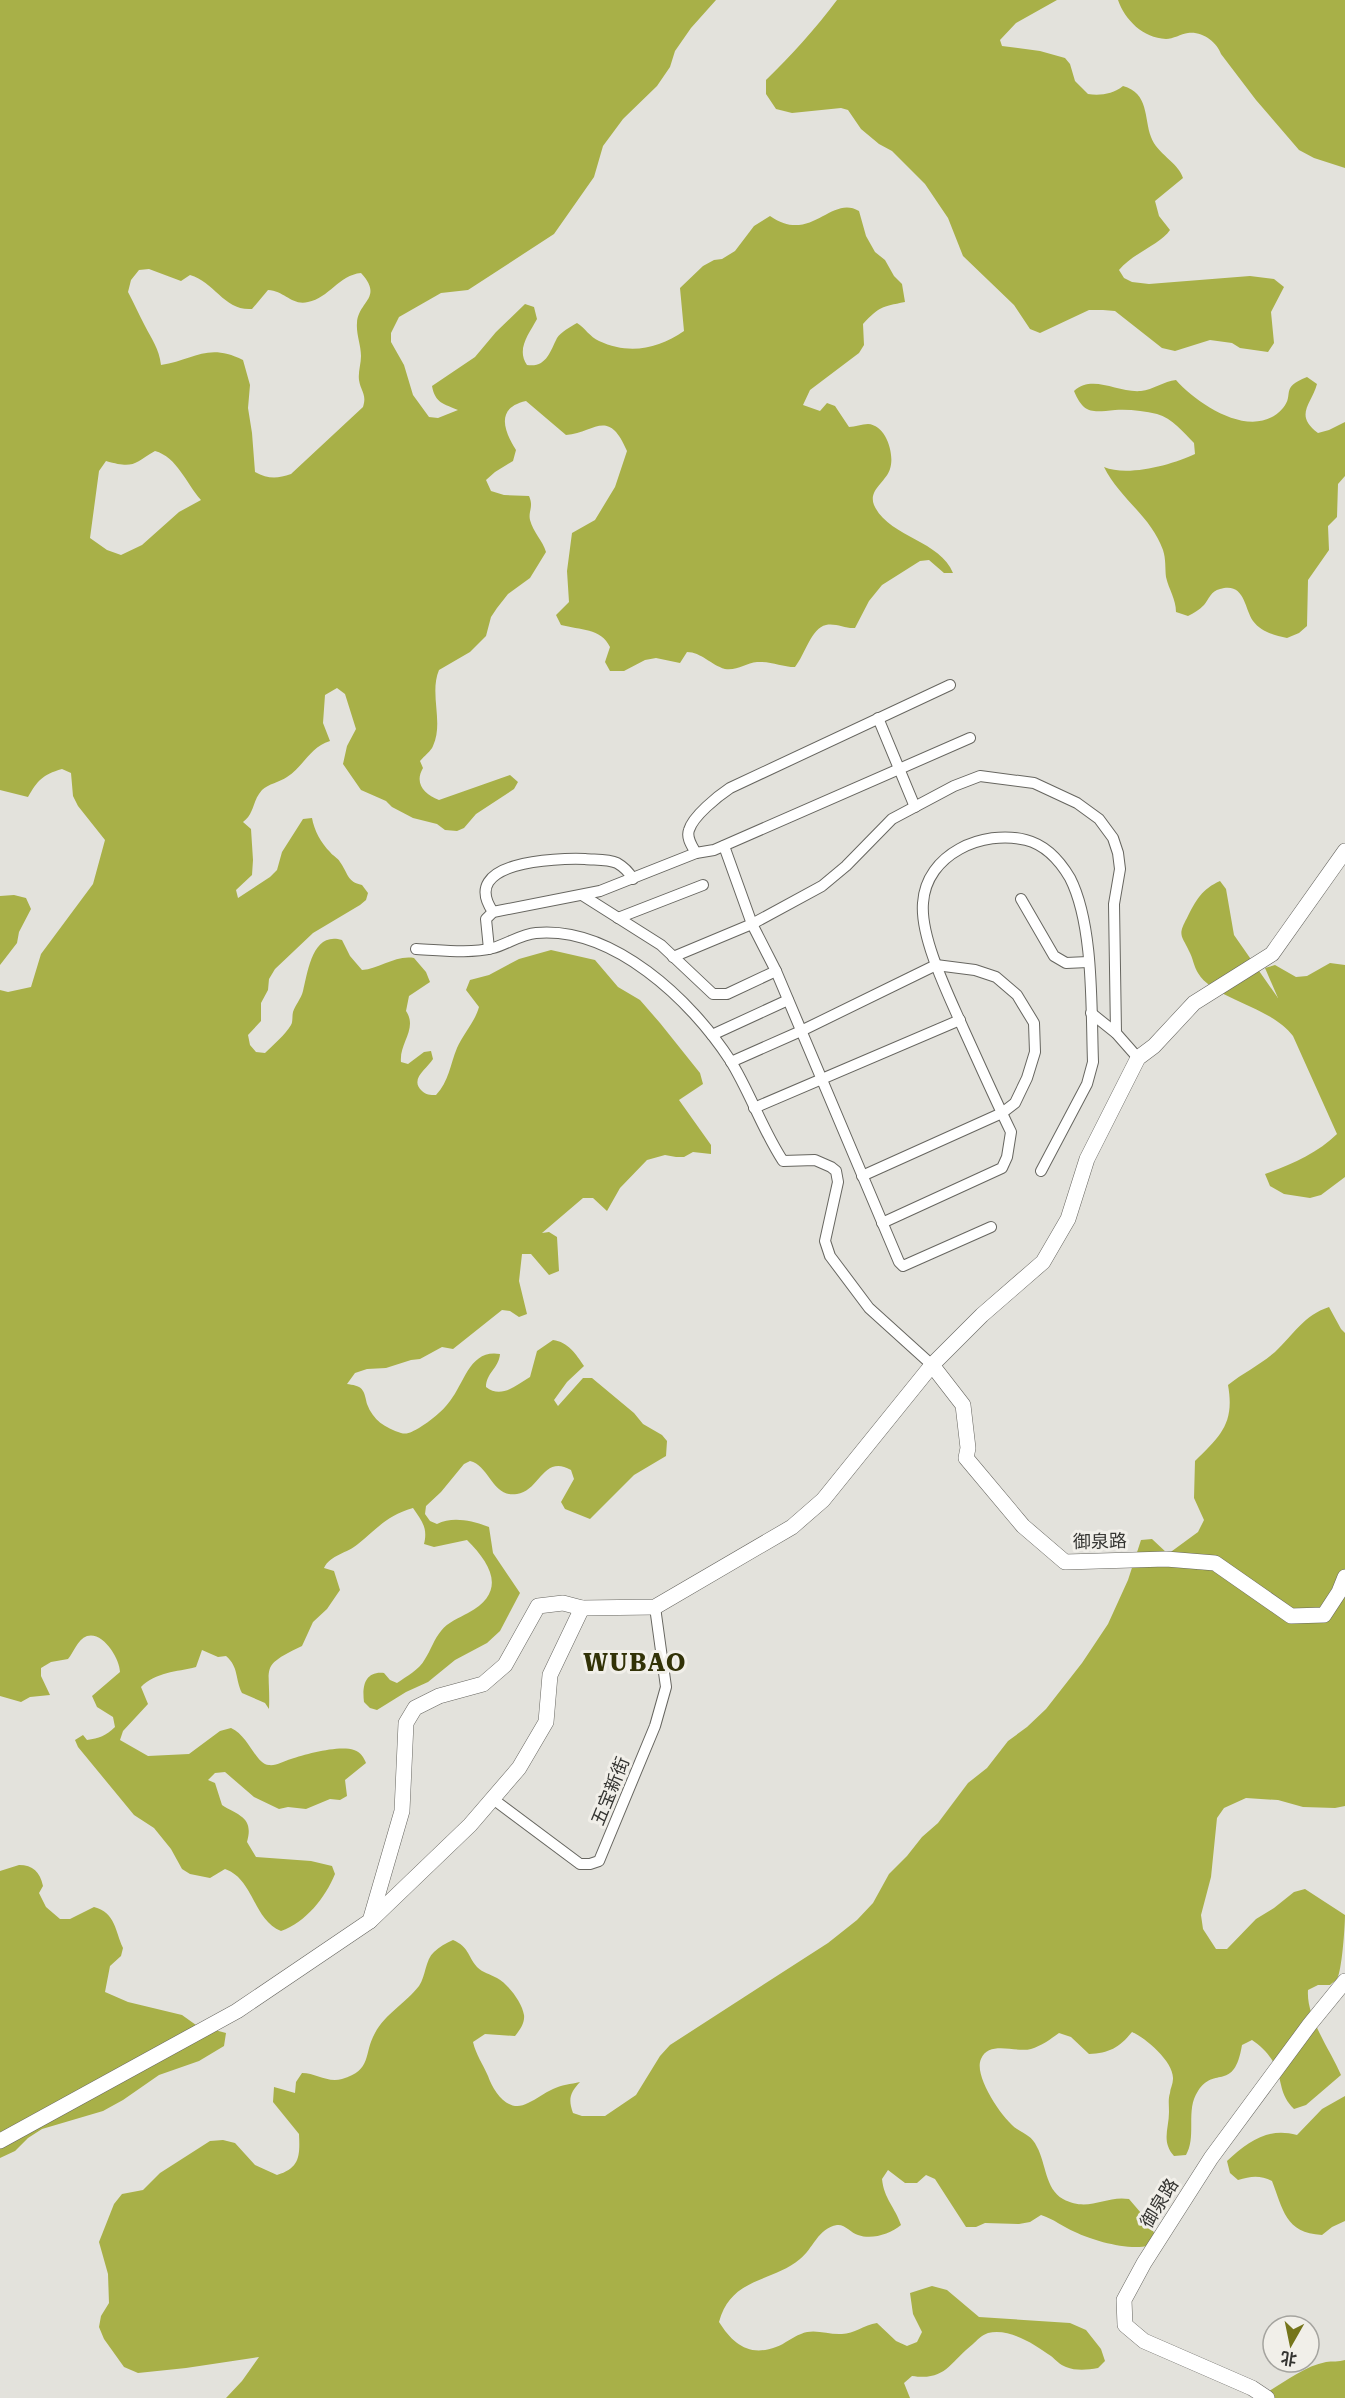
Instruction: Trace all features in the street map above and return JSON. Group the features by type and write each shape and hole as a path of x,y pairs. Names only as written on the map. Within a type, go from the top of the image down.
{"street":[{"path":"696,853 688,839 689,829 712,800 730,788 950,684"},
{"path":"878,718 915,807"},
{"path":"489,949 486,919 493,912 600,891 696,853 714,850 970,738"},
{"path":"673,957 752,924 822,886 846,866 892,819 954,786 980,776 1034,783 1077,802 1099,819 1113,838 1120,869 1114,904 1116,1033"},
{"path":"882,1223 1002,1168 1007,1157 1011,1132 936,965 925,927 922,904 925,889 933,873 953,851 981,840 1026,840 1058,859 1070,879 1085,919 1093,1062 1087,1084 1041,1171"},
{"path":"724,846 752,924 776,971 899,1262 903,1266 991,1227"},
{"path":"370,1921 402,1811 406,1723 415,1708 439,1696 483,1684 505,1665 538,1606 563,1603 582,1608 655,1607 792,1527 815,1507 932,1365 982,1315 1043,1262 1068,1219 1087,1159 1138,1058 1154,1046 1194,1003 1272,954 1345,851"},
{"path":"493,912 485,901 485,890 489,880 496,874 520,865 553,858 615,862 628,871 633,879"},
{"path":"618,918 703,885"},
{"path":"582,895 661,945 712,994 727,994 776,971"},
{"path":"1020,899 1054,956 1066,963 1088,962"},
{"path":"416,949 475,951 489,949 534,932 573,934 640,964 705,1024 731,1062 783,1161 815,1160 831,1167 836,1172 837,1182 825,1240 830,1256 869,1308 932,1365"},
{"path":"731,1062 801,1031 936,965 975,970 996,977 1017,995 1034,1023 1035,1052 1027,1078 1015,1103 1002,1113 862,1176"},
{"path":"712,1035 788,1000"},
{"path":"1091,1013 1116,1033 1138,1058"},
{"path":"754,1108 960,1020"},
{"name":"御泉路","path":"932,1365 963,1405 968,1448 966,1458 1023,1526 1065,1562 1166,1559 1215,1563 1291,1616 1324,1615 1339,1592 1345,1577"},
{"name":"五宝新街","path":"493,1799 580,1864 599,1861 655,1726 666,1687 655,1607"},
{"path":"0,2141 237,2011 370,1921 470,1825 519,1768 546,1722 550,1675 582,1608"},
{"name":"御泉路","path":"1268,2398 1252,2388 1144,2341 1125,2325 1125,2300 1144,2263 1211,2157 1345,1981"}],"green space":[{"path":"0,0 716,0 691,28 675,51 670,67 657,86 623,119 603,146 594,177 554,234 468,290 441,293 399,317 391,333 391,342 404,365 413,395 429,417 438,418 458,410 438,399 432,386 475,357 496,332 525,304 534,307 537,319 523,347 527,365 539,364 543,361 557,338 577,323 596,339 610,345 632,349 654,346 684,331 680,288 703,266 735,251 754,226 770,216 784,223 797,225 809,223 839,209 849,208 859,211 866,236 875,252 885,260 894,276 902,284 905,302 877,310 863,324 864,345 859,353 810,390 803,405 820,411 827,403 835,406 849,427 868,424 880,429 888,441 891,463 888,474 875,490 874,505 890,524 937,553 953,573 944,573 929,560 920,561 882,585 869,601 855,628 826,625 816,631 795,667 757,662 734,669 725,669 697,654 687,652 680,663 656,658 645,660 624,671 610,671 605,662 610,647 606,641 596,633 561,625 556,615 569,602 567,571 572,533 595,520 615,487 627,451 614,430 607,426 566,435 526,401 516,404 506,415 505,421 508,435 516,450 513,461 486,480 491,491 504,495 529,496 530,520 546,552 530,578 508,594 497,608 491,617 486,636 470,652 439,670 435,689 436,737 432,748 420,761 423,768 420,773 420,783 429,795 439,800 510,775 518,782 514,789 476,814 464,828 457,831 445,830 437,824 413,818 392,807 386,801 361,790 343,764 347,746 356,729 345,694 337,688 325,695 323,723 330,741 312,752 287,777 262,790 256,798 250,815 243,822 251,829 253,860 252,875 236,890 238,898 277,870 282,852 303,819 312,818 316,832 324,845 351,879 362,885 368,893 366,900 360,905 313,933 275,969 261,1003 261,1021 248,1035 250,1045 256,1052 265,1053 291,1025 293,1012 302,994 313,955 318,947 332,939 342,940 350,956 362,970 400,958 414,958 426,972 430,982 409,996 406,1011 410,1024 401,1062 408,1064 424,1052 431,1051 433,1059 420,1074 417,1082 418,1087 424,1092 436,1095 444,1084 457,1048 479,1007 466,990 470,980 489,975 519,959 551,950 595,960 618,987 640,1000 660,1023 700,1073 703,1084 679,1100 711,1145 711,1154 693,1152 684,1157 665,1155 647,1160 620,1188 607,1211 593,1198 583,1198 542,1233 549,1232 557,1237 559,1271 549,1275 531,1254 522,1254 519,1281 527,1314 519,1317 510,1311 502,1310 453,1349 442,1347 420,1359 386,1368 367,1369 355,1373 347,1384 362,1389 370,1410 380,1423 395,1431 408,1433 423,1425 443,1409 469,1368 482,1357 500,1354 486,1387 497,1392 508,1390 530,1377 537,1351 553,1340 567,1346 584,1366 567,1382 554,1400 558,1406 583,1378 592,1378 634,1413 643,1424 662,1435 667,1441 666,1456 634,1475 590,1519 565,1509 561,1502 574,1479 571,1470 562,1466 548,1470 525,1491 509,1494 496,1487 477,1464 470,1461 464,1464 426,1506 425,1514 430,1521 437,1524 456,1520 470,1521 489,1527 493,1553 520,1593 500,1631 487,1643 455,1660 428,1682 406,1692 377,1710 370,1708 364,1702 364,1685 369,1677 373,1674 384,1673 390,1680 397,1683 412,1672 422,1663 436,1637 444,1628 480,1605 488,1596 491,1587 492,1578 489,1569 467,1540 434,1547 424,1544 425,1529 413,1508 389,1519 354,1547 335,1557 324,1568 334,1571 340,1590 327,1609 313,1622 302,1646 279,1659 270,1669 269,1709 265,1703 242,1693 235,1669 226,1656 218,1657 202,1650 196,1667 160,1675 141,1687 148,1704 123,1731 120,1740 148,1756 189,1754 220,1731 231,1728 243,1737 264,1764 277,1764 331,1749 354,1750 363,1757 366,1763 345,1780 347,1796 340,1800 330,1799 306,1809 288,1807 279,1809 254,1797 225,1772 215,1773 208,1780 215,1783 222,1805 247,1822 249,1834 247,1842 256,1857 311,1861 332,1866 335,1874 326,1892 314,1908 299,1922 281,1931 265,1918 242,1881 235,1874 225,1869 210,1878 190,1874 182,1869 171,1849 154,1828 134,1815 78,1747 75,1740 83,1735 87,1740 95,1738 105,1735 115,1727 113,1717 97,1707 92,1696 120,1672 110,1647 99,1638 87,1636 78,1643 68,1659 51,1662 41,1668 41,1676 50,1695 30,1697 21,1702 0,1696 0,990 8,992 31,987 41,954 93,884 105,840 78,806 73,796 71,773 62,769 45,776 28,797 0,790","holes":["149,269 181,281 190,275 199,279 234,306 252,309 268,290 297,302 308,302 322,296 346,278 361,273 370,288 370,294 361,309 357,323 361,356 359,380 364,396 363,407 291,474 273,478 255,472 248,408 250,385 243,360 220,352 210,352 161,365 155,344 128,292 131,280 139,270","155,451 163,454 175,465 201,500 179,512 142,545 121,555 107,550 90,538 99,471 106,461 122,465 133,464"]},
{"path":"837,0 1057,0 1016,23 1000,40 1002,46 1040,51 1065,58 1070,64 1075,81 1088,94 1106,94 1123,86 1131,89 1137,94 1144,107 1154,143 1177,167 1183,178 1155,201 1159,216 1170,230 1119,270 1124,278 1132,282 1149,284 1250,276 1274,279 1284,287 1271,312 1274,343 1268,352 1210,340 1175,351 1162,348 1115,311 1089,310 1040,333 1030,329 1014,305 963,256 948,218 925,184 892,151 879,144 861,129 848,110 841,108 792,113 776,109 766,94 766,80 803,42"},
{"path":"1118,0 1345,0 1345,168 1314,158 1299,150 1256,100 1216,45 1208,38 1193,33 1166,39 1150,35 1130,21"},
{"path":"1307,377 1317,384 1306,410 1307,421 1311,427 1318,433 1345,422 1345,476 1338,484 1337,517 1328,526 1329,550 1308,580 1307,626 1299,633 1287,638 1268,632 1253,621 1239,593 1228,588 1214,592 1202,607 1188,616 1176,612 1166,577 1164,553 1158,538 1110,478 1104,467 1125,471 1162,466 1195,454 1194,443 1177,426 1162,416 1131,410 1090,410 1082,404 1074,391 1081,386 1097,384 1141,391 1176,380 1212,409 1242,421 1257,421 1271,418 1283,408 1290,388"},
{"path":"1220,881 1226,889 1234,935 1278,998 1265,968 1275,965 1296,977 1307,976 1330,963 1345,965 1345,1177 1321,1195 1310,1198 1284,1194 1270,1186 1265,1174 1312,1153 1337,1134 1293,1036 1271,1017 1216,990 1206,982 1197,971 1181,932 1197,900 1204,891"},
{"path":"14,895 26,898 31,909 19,932 17,943 0,965 0,896"},
{"path":"1329,1307 1345,1333 1345,1806 1303,1807 1278,1800 1246,1798 1224,1808 1217,1818 1211,1877 1201,1915 1203,1929 1216,1949 1227,1949 1256,1919 1294,1892 1305,1889 1345,1915 1342,1958 1337,1979 1330,1985 1318,1985 1308,1990 1308,2001 1315,2022 1341,2075 1306,2105 1294,2109 1284,2093 1273,2061 1252,2040 1242,2045 1239,2060 1229,2074 1211,2080 1198,2091 1192,2106 1189,2148 1186,2155 1174,2156 1167,2140 1172,2072 1158,2051 1138,2035 1132,2032 1113,2049 1089,2054 1071,2037 1059,2033 1031,2049 990,2050 981,2059 981,2076 985,2086 1004,2117 1035,2143 1049,2182 1057,2195 1072,2203 1081,2204 1120,2198 1129,2199 1147,2220 1159,2242 1140,2247 1106,2243 1084,2236 1041,2215 1030,2222 1019,2224 985,2223 976,2227 966,2227 935,2179 926,2175 917,2183 905,2183 888,2170 882,2179 883,2186 901,2225 892,2231 869,2237 858,2235 840,2225 830,2227 820,2234 805,2255 789,2267 742,2289 725,2307 719,2322 730,2337 750,2349 766,2350 776,2347 806,2332 846,2334 877,2323 896,2341 907,2346 917,2342 922,2332 913,2314 910,2293 932,2286 947,2290 979,2317 1070,2323 1086,2330 1101,2349 1105,2361 1098,2368 1082,2370 1066,2367 1029,2342 1013,2335 996,2332 982,2336 940,2373 933,2376 912,2376 904,2383 910,2398 226,2398 242,2381 259,2357 138,2373 124,2367 104,2339 99,2327 101,2316 109,2303 108,2274 99,2242 114,2204 122,2194 143,2190 160,2173 210,2141 223,2140 235,2143 255,2165 277,2175 290,2169 299,2155 299,2134 273,2102 274,2087 295,2093 296,2082 302,2073 337,2080 359,2071 366,2060 371,2041 379,2026 419,1986 431,1955 443,1945 453,1940 462,1945 477,1967 510,1989 523,2010 523,2024 515,2036 485,2034 473,2042 498,2095 509,2104 521,2106 556,2088 580,2082 571,2096 573,2113 582,2116 605,2116 636,2095 660,2056 670,2045 828,1943 857,1920 873,1903 889,1874 922,1837 938,1823 968,1783 987,1768 1008,1741 1046,1709 1082,1663 1108,1624 1128,1580 1141,1540 1152,1539 1168,1554 1198,1532 1204,1520 1194,1498 1195,1461 1224,1428 1229,1410 1228,1385 1275,1352 1306,1320"},
{"path":"19,1865 28,1866 38,1873 43,1886 39,1893 46,1907 60,1919 70,1919 94,1907 111,1918 123,1948 121,1956 110,1966 105,1992 128,2002 182,2015 196,2025 226,2033 224,2046 199,2061 159,2075 103,2111 42,2129 28,2138 15,2151 0,2158 0,1871"},
{"path":"1345,2096 1345,2221 1322,2235 1310,2233 1300,2230 1287,2218 1272,2181 1255,2177 1238,2180 1230,2173 1227,2161 1243,2147 1268,2134 1297,2135 1322,2109"},
{"path":"1345,2360 1345,2398 1255,2398 1296,2374 1321,2374 1321,2364"}],"district":[{"name":"WUBAO","path":"635,1663"}]}
